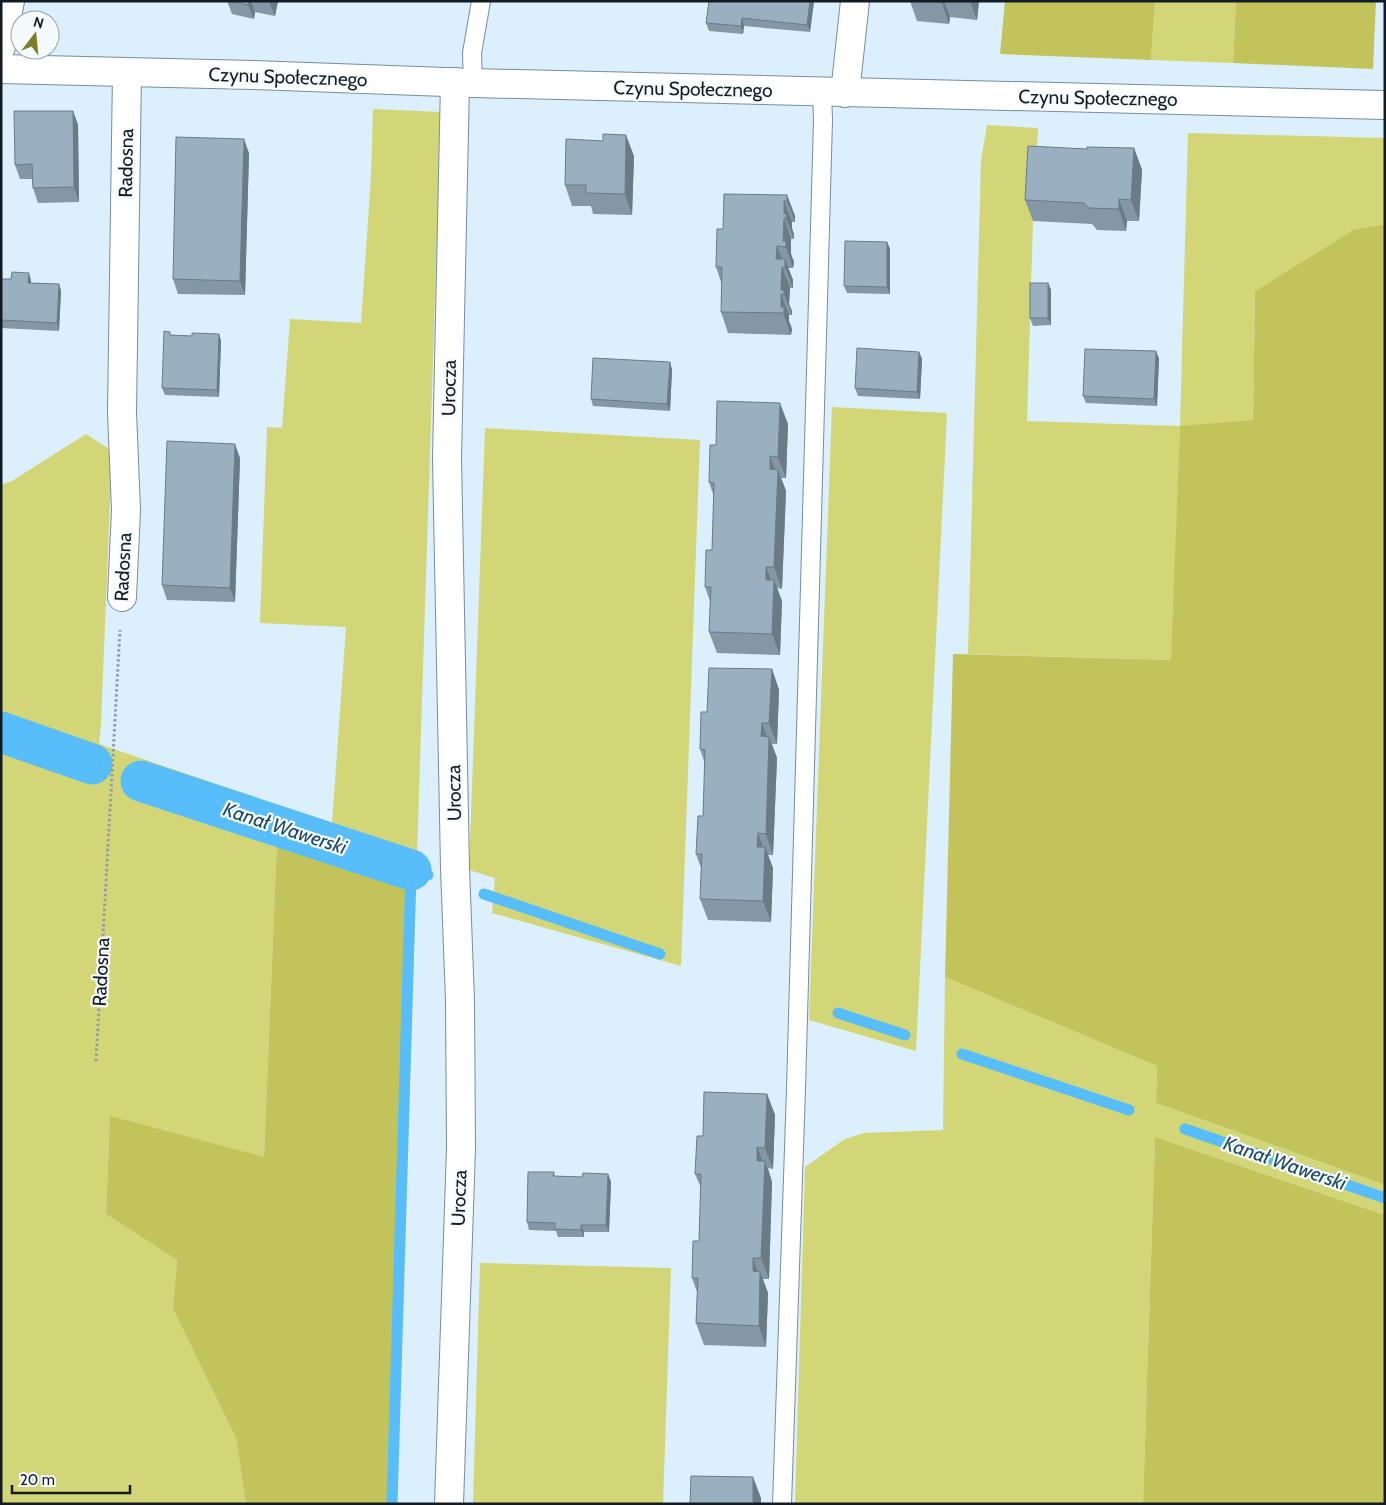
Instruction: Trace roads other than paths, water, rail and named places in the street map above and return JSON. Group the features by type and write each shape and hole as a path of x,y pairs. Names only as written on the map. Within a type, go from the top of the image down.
{"street":[{"path":"1,47 10,1"},
{"path":"833,92 855,1"},
{"name":"Czynu Społecznego","path":"1,69 253,75 464,83 1385,105"},
{"name":"Radosna","path":"122,596 126,510 122,412 127,73"},
{"name":"Urocza","path":"449,1504 461,1148 460,1000 455,858 447,458 464,83"}],"lane":[{"path":"464,83 472,53 481,1"},
{"path":"782,1504 799,998 823,130 833,92"}],"waterway":[{"name":"Kanał Wawerski","path":"1,732 92,764"},
{"name":"Kanał Wawerski","path":"141,781 411,870"},
{"path":"392,1504 411,870 428,875"},
{"name":"Kanał Wawerski","path":"484,894 660,954"},
{"name":"Kanał Wawerski","path":"838,1013 905,1035"},
{"name":"Kanał Wawerski","path":"962,1054 1129,1110"},
{"name":"Kanał Wawerski","path":"1185,1129 1385,1198"}]}
